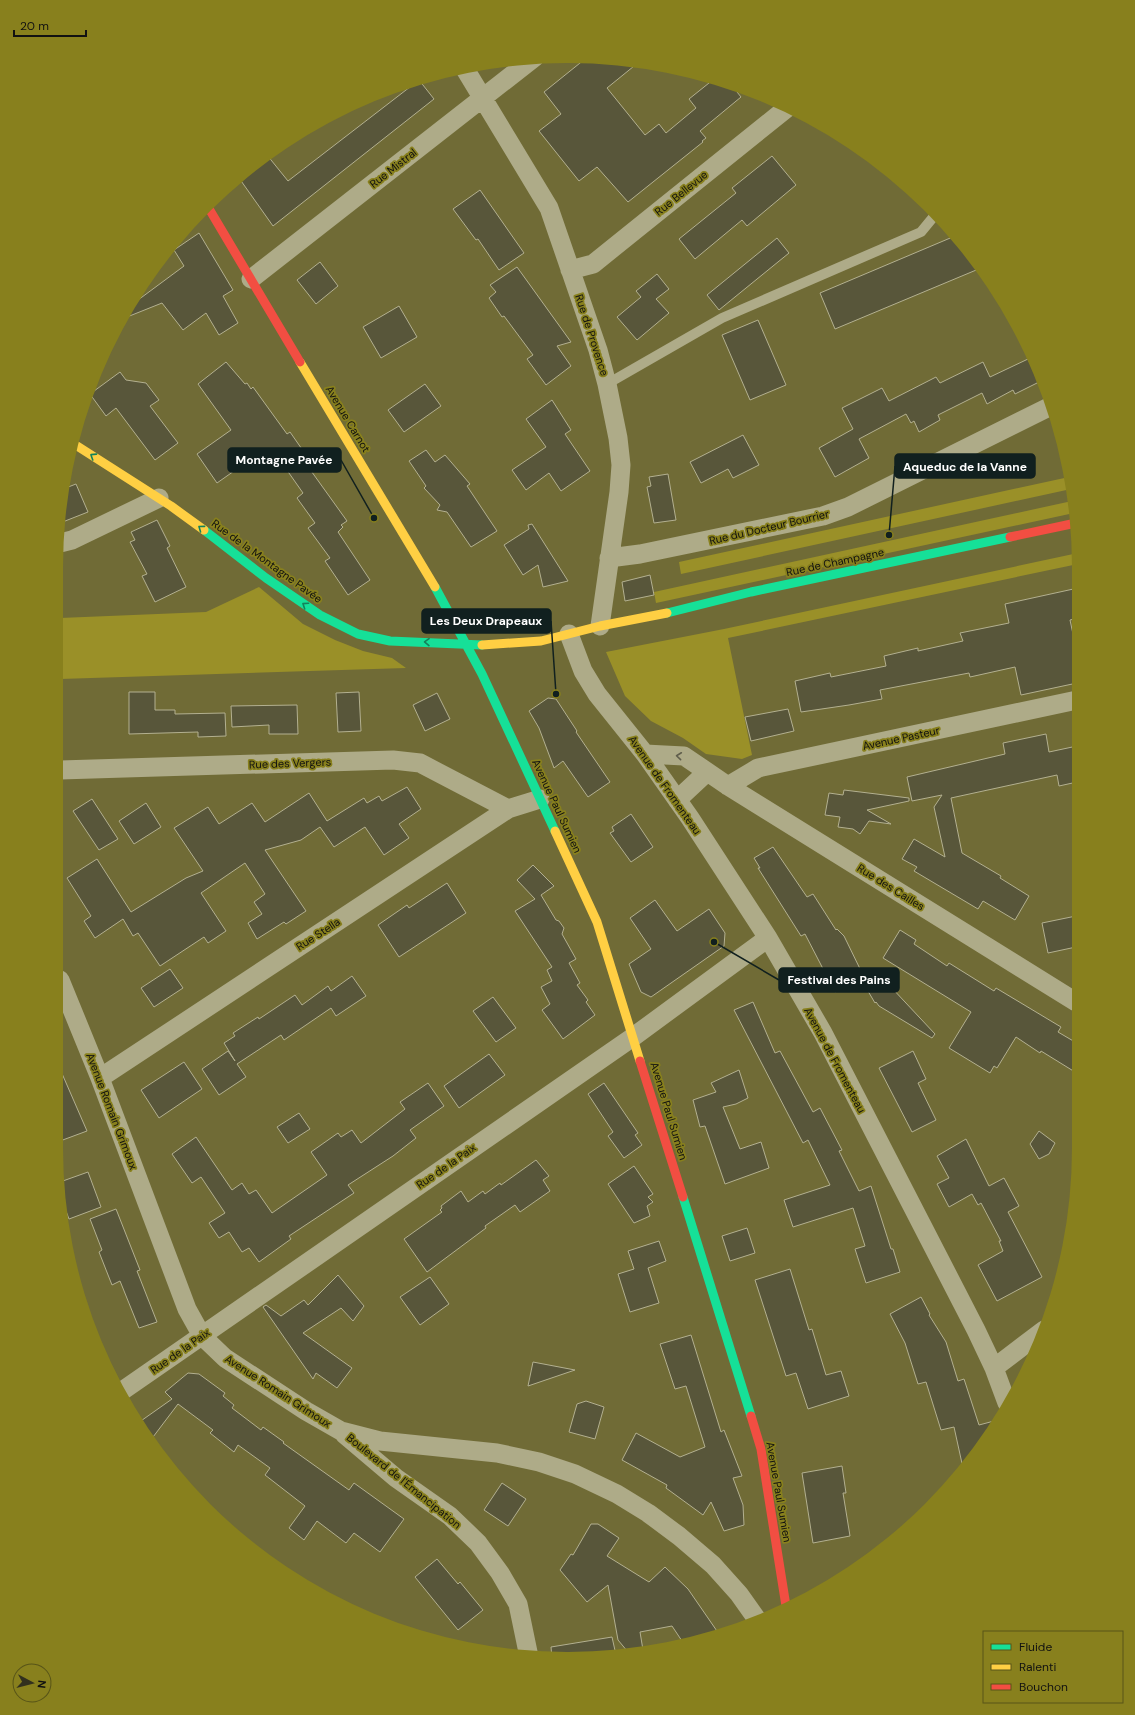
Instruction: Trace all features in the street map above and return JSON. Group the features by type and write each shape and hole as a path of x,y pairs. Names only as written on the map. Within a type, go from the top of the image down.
{"street":[{"name":"Rue Mistral","path":"251,279 525,65"},
{"name":"Rue de Provence","path":"468,73 549,208 607,384 618,438 621,465 619,492 600,626"},
{"name":"Rue Bellevue","path":"570,270 593,264 783,111"},
{"name":"Avenue Carnot","path":"211,211 466,644"},
{"name":"Rue du Docteur Bourrier","path":"609,558 640,554 823,516 848,507 1046,408"},
{"name":"Rue de la Montagne Pavée","path":"78,446 159,498 204,530 266,578 320,615 346,630 390,641 488,645 540,641 570,634"},
{"path":"64,542 72,540 159,498"},
{"name":"Rue de Champagne","path":"570,634 600,626 685,609 759,590 1070,524"},
{"name":"Avenue de Fromenteau","path":"570,634 582,671 597,694 645,754 768,938 826,1040 994,1368 1005,1398"},
{"name":"Avenue Paul Sumien","path":"466,644 482,674 597,922 761,1449 785,1603"},
{"name":"Avenue Pasteur","path":"728,786 758,768 1072,701"},
{"name":"Rue des Cailles","path":"645,754 684,756 728,786 1072,997"},
{"name":"Rue des Vergers","path":"63,770 393,760 420,763 508,809"},
{"path":"677,800 708,772"},
{"name":"Rue Stella","path":"100,1078 508,809 540,799"},
{"name":"Rue de la Paix","path":"125,1389 633,1037 768,938"},
{"name":"Avenue Romain Grimoux","path":"63,987 100,1078 187,1309 202,1336 225,1358 341,1432 380,1441 497,1453 539,1462 576,1474 617,1494 648,1513 679,1536 713,1565 739,1594 755,1616"},
{"path":"994,1368 1036,1336"},
{"name":"Boulevard de l'Émancipation","path":"341,1432 396,1478 450,1516 478,1543 500,1572 518,1604 528,1650"}],"lane":[{"path":"607,384 722,318 921,232 932,219"}],"shaded area":[{"path":"1064,478 1066,490 681,574 679,562"},
{"path":"1068,502 1069,514 656,603 654,592"},
{"path":"1072,554 1072,565 728,638 752,755 742,759 706,754 683,738 651,721 625,696 606,652 724,629"},
{"path":"259,587 303,624 335,640 363,651 392,658 406,668 63,679 63,618 206,612"}],"building":[{"path":"580,63 633,67 607,88 645,135 659,124 666,133 696,108 689,99 709,83 738,93 741,97 700,131 706,138 702,141 703,142 628,202 597,167 579,181 539,131 561,114 544,92"},
{"path":"423,85 434,99 273,226 242,182 271,160 288,181 407,89"},
{"path":"772,156 796,185 747,226 742,220 695,259 679,239 736,193 732,188"},
{"path":"480,190 524,253 499,270 478,239 476,240 453,209"},
{"path":"199,233 233,290 223,296 238,323 219,335 206,313 183,330 162,303 131,316 142,297 184,266 175,251"},
{"path":"777,238 789,253 719,310 707,295"},
{"path":"950,238 975,270 835,329 820,293"},
{"path":"320,262 338,286 316,304 297,280"},
{"path":"517,267 571,342 557,346 571,366 546,385 527,359 533,355 504,316 502,317 489,298 496,292 490,285"},
{"path":"657,274 669,289 656,299 669,313 637,340 617,317 641,297 636,291"},
{"path":"399,306 417,337 381,358 363,327"},
{"path":"758,320 786,385 750,400 722,335"},
{"path":"1027,359 1037,383 1015,394 1013,390 987,404 982,393 938,415 940,420 919,432 914,421 911,423 906,414 859,439 869,458 835,477 819,448 853,429 842,408 882,388 889,401 936,377 940,383 983,362 990,377"},
{"path":"226,362 245,384 247,383 251,389 253,387 287,434 290,432 313,465 309,468 347,521 341,525 343,527 338,532 370,580 348,595 325,561 330,558 308,528 315,523 297,498 303,493 277,456 267,462 261,452 217,483 197,454 231,430 198,384"},
{"path":"120,372 126,380 146,383 159,400 150,406 178,443 155,460 116,408 106,416 93,398 95,390"},
{"path":"425,384 441,406 404,432 388,410"},
{"path":"552,400 571,430 565,434 590,471 561,491 549,473 526,490 512,470 546,447 526,419"},
{"path":"743,435 759,465 733,478 728,469 701,483 690,462"},
{"path":"426,450 435,462 445,455 470,484 467,486 497,531 471,547 447,512 437,510 440,505 424,488 426,486 409,461"},
{"path":"668,474 676,520 654,523 647,487 651,486 649,477"},
{"path":"76,484 88,512 65,521 67,502 70,486"},
{"path":"157,520 170,546 167,548 186,587 155,602 142,576 147,574 130,542 135,540 131,532"},
{"path":"532,524 568,581 543,587 538,565 523,575 504,545 529,529 528,525"},
{"path":"650,575 654,595 625,601 622,582"},
{"path":"1072,589 1072,620 1070,620 1072,629 1072,684 1021,695 1015,667 970,677 969,673 880,690 882,699 801,712 795,681 830,673 831,677 886,666 884,656 918,648 918,651 963,641 960,633 1009,623 1005,604"},
{"path":"129,692 155,692 155,710 175,710 175,714 225,713 226,736 198,737 198,732 129,734"},
{"path":"359,692 361,731 338,732 336,693"},
{"path":"437,693 450,719 425,731 413,705"},
{"path":"548,698 556,699 577,731 576,732 610,782 588,797 563,761 554,768 539,728 529,711"},
{"path":"297,705 298,734 269,734 269,725 232,727 231,706"},
{"path":"788,709 794,731 751,741 745,717"},
{"path":"1046,734 1049,752 1072,747 1072,783 1059,786 1057,775 951,798 962,853 1001,876 1000,878 1029,896 1015,920 983,901 978,909 914,871 917,867 902,859 914,839 945,857 934,807 942,795 912,801 907,777 1005,754 1003,743"},
{"path":"407,787 421,809 399,824 409,838 384,855 365,827 334,847 320,827 301,840 265,850 306,911 286,924 284,922 257,939 248,923 262,914 254,902 265,894 245,863 201,893 226,931 208,943 204,937 160,966 138,933 133,936 123,919 95,938 84,921 91,916 67,878 97,859 131,912 186,878 203,871 174,828 208,807 219,824 252,803 265,822 309,793 327,821 364,798 367,803 379,796 382,801"},
{"path":"844,790 909,798 909,801 867,810 891,824 869,821 860,834 853,829 838,827 840,817 825,815 829,793 843,795"},
{"path":"92,799 118,839 99,850 73,811"},
{"path":"146,803 161,827 134,844 119,821"},
{"path":"631,814 653,847 631,862 610,833 614,831 612,827"},
{"path":"773,847 807,897 813,894 836,930 837,929 844,936 864,977 835,992 805,934 801,936 758,868 760,868 754,858"},
{"path":"533,865 554,886 541,895 556,920 559,921 564,928 562,934 576,959 569,963 580,983 577,985 588,1000 586,1002 595,1015 563,1039 542,1010 550,1004 541,987 552,981 547,970 552,967 515,911 535,899 517,880"},
{"path":"447,883 466,913 399,957 378,925 407,905 409,908"},
{"path":"655,900 677,931 709,909 725,933 724,946 651,997 641,992 629,964 651,949 630,918"},
{"path":"1072,917 1072,948 1048,953 1042,923"},
{"path":"900,930 916,940 914,944 947,966 949,963 994,991 996,988 1061,1027 1058,1032 1072,1040 1072,1070 1041,1051 1040,1053 1016,1037 997,1068 994,1066 990,1073 949,1048 971,1012 883,958"},
{"path":"170,969 183,988 154,1007 141,988"},
{"path":"875,970 935,1034 932,1038 879,1006 876,1002 875,1003 865,986"},
{"path":"352,976 366,996 336,1016 331,1008 284,1040 281,1035 237,1064 246,1077 219,1095 202,1069 228,1051 235,1061 224,1043 235,1036 233,1033 258,1017 259,1019 295,995 302,1005 328,986 331,991"},
{"path":"493,997 516,1028 496,1042 473,1011"},
{"path":"753,1002 775,1053 780,1051 813,1112 820,1108 842,1150 839,1151 859,1191 871,1186 900,1272 866,1283 855,1249 865,1246 853,1208 793,1227 784,1200 830,1185 808,1140 803,1143 734,1010"},
{"path":"913,1051 926,1079 918,1083 936,1120 912,1132 879,1068"},
{"path":"489,1054 505,1075 459,1108 444,1086"},
{"path":"184,1062 202,1089 159,1118 141,1090"},
{"path":"739,1070 748,1098 736,1104 723,1107 740,1149 761,1142 769,1168 725,1184 705,1126 700,1127 693,1100 716,1092 711,1083"},
{"path":"63,1076 87,1131 63,1140"},
{"path":"428,1083 444,1106 410,1130 416,1138 393,1156 348,1185 354,1193 289,1236 291,1239 259,1262 249,1248 242,1252 229,1232 219,1238 209,1223 225,1213 201,1177 192,1183 172,1154 196,1137 232,1190 242,1183 249,1194 256,1190 272,1213 327,1175 311,1152 338,1133 341,1137 352,1130 361,1143 405,1109 400,1102"},
{"path":"604,1083 638,1133 635,1135 642,1145 624,1158 608,1136 613,1132 588,1094"},
{"path":"299,1113 310,1129 288,1143 277,1127"},
{"path":"1039,1131 1055,1143 1049,1154 1039,1159 1030,1144"},
{"path":"966,1139 989,1186 1004,1178 1019,1206 1008,1212 1042,1277 997,1301 978,1265 1003,1251 999,1241 1001,1241 981,1203 978,1205 972,1194 949,1207 937,1184 949,1178 937,1156"},
{"path":"536,1160 549,1176 543,1180 550,1191 520,1212 515,1205 485,1226 486,1228 427,1272 404,1239 442,1212 440,1210 442,1208 441,1206 461,1191 468,1202 483,1191 485,1194 500,1183 501,1185"},
{"path":"634,1166 653,1194 648,1197 653,1202 647,1206 650,1216 634,1223 608,1184"},
{"path":"88,1172 101,1207 69,1219 67,1213 64,1181"},
{"path":"116,1209 140,1270 137,1271 157,1322 139,1328 120,1281 112,1285 99,1252 102,1250 90,1219"},
{"path":"747,1228 755,1253 730,1261 722,1236"},
{"path":"659,1241 666,1261 648,1268 659,1303 630,1312 618,1274 634,1269 628,1251"},
{"path":"790,1269 809,1330 812,1329 826,1375 841,1371 849,1396 808,1409 796,1373 786,1376 755,1280"},
{"path":"338,1275 364,1306 353,1321 341,1308 303,1333 352,1368 337,1388 316,1373 313,1379 263,1307 266,1305 281,1316 304,1300 308,1305"},
{"path":"430,1277 449,1304 420,1325 400,1297"},
{"path":"921,1297 930,1314 929,1315 946,1342 958,1381 964,1379 979,1425 991,1422 962,1462 954,1427 941,1430 926,1382 918,1384 905,1343 890,1314"},
{"path":"691,1335 721,1432 724,1430 742,1476 733,1478 743,1505 744,1525 724,1531 711,1502 703,1515 666,1488 667,1485 622,1460 636,1433 680,1457 705,1447 686,1386 675,1389 660,1344"},
{"path":"533,1362 575,1370 528,1386"},
{"path":"188,1373 199,1374 225,1393 223,1396 234,1405 232,1408 261,1430 263,1427 349,1490 354,1483 404,1519 380,1552 354,1533 346,1543 317,1521 304,1540 289,1528 305,1506 265,1475 270,1468 238,1445 234,1452 210,1433 213,1430 178,1404 154,1436 143,1420 172,1399 165,1392"},
{"path":"586,1401 604,1407 595,1439 569,1432 577,1404"},
{"path":"842,1466 846,1493 843,1493 850,1536 813,1543 802,1473"},
{"path":"502,1483 526,1499 508,1526 484,1510"},
{"path":"591,1524 598,1524 619,1538 607,1556 649,1582 665,1567 688,1589 716,1629 681,1639 672,1626 640,1632 642,1646 625,1649 618,1640 608,1585 587,1602 560,1570 571,1554 573,1555"},
{"path":"437,1559 458,1584 460,1582 483,1610 458,1630 415,1577"},
{"path":"612,1637 615,1650 551,1651 551,1647"}],"traffic: fast":[{"path":"204,530 266,578 320,615 358,634 390,641 482,645"},
{"path":"667,613 751,592 1010,537"},
{"path":"435,587 482,674 555,831"},
{"path":"683,1197 751,1416"}],"traffic: slow":[{"path":"300,362 435,587"},
{"path":"78,447 171,506 204,530"},
{"path":"482,645 541,641 600,626 667,613"},
{"path":"555,831 597,922 640,1061"}],"traffic: jam":[{"path":"211,211 300,362"},
{"path":"1010,537 1070,524"},
{"path":"640,1061 683,1197"},
{"path":"751,1416 761,1449 785,1603"}],"place":[{"name":"Montagne Pavée","path":"374,518"},
{"name":"Aqueduc de la Vanne","path":"889,535"},
{"name":"Les Deux Drapeaux","path":"556,694"},
{"name":"Festival des Pains","path":"714,942"}]}
